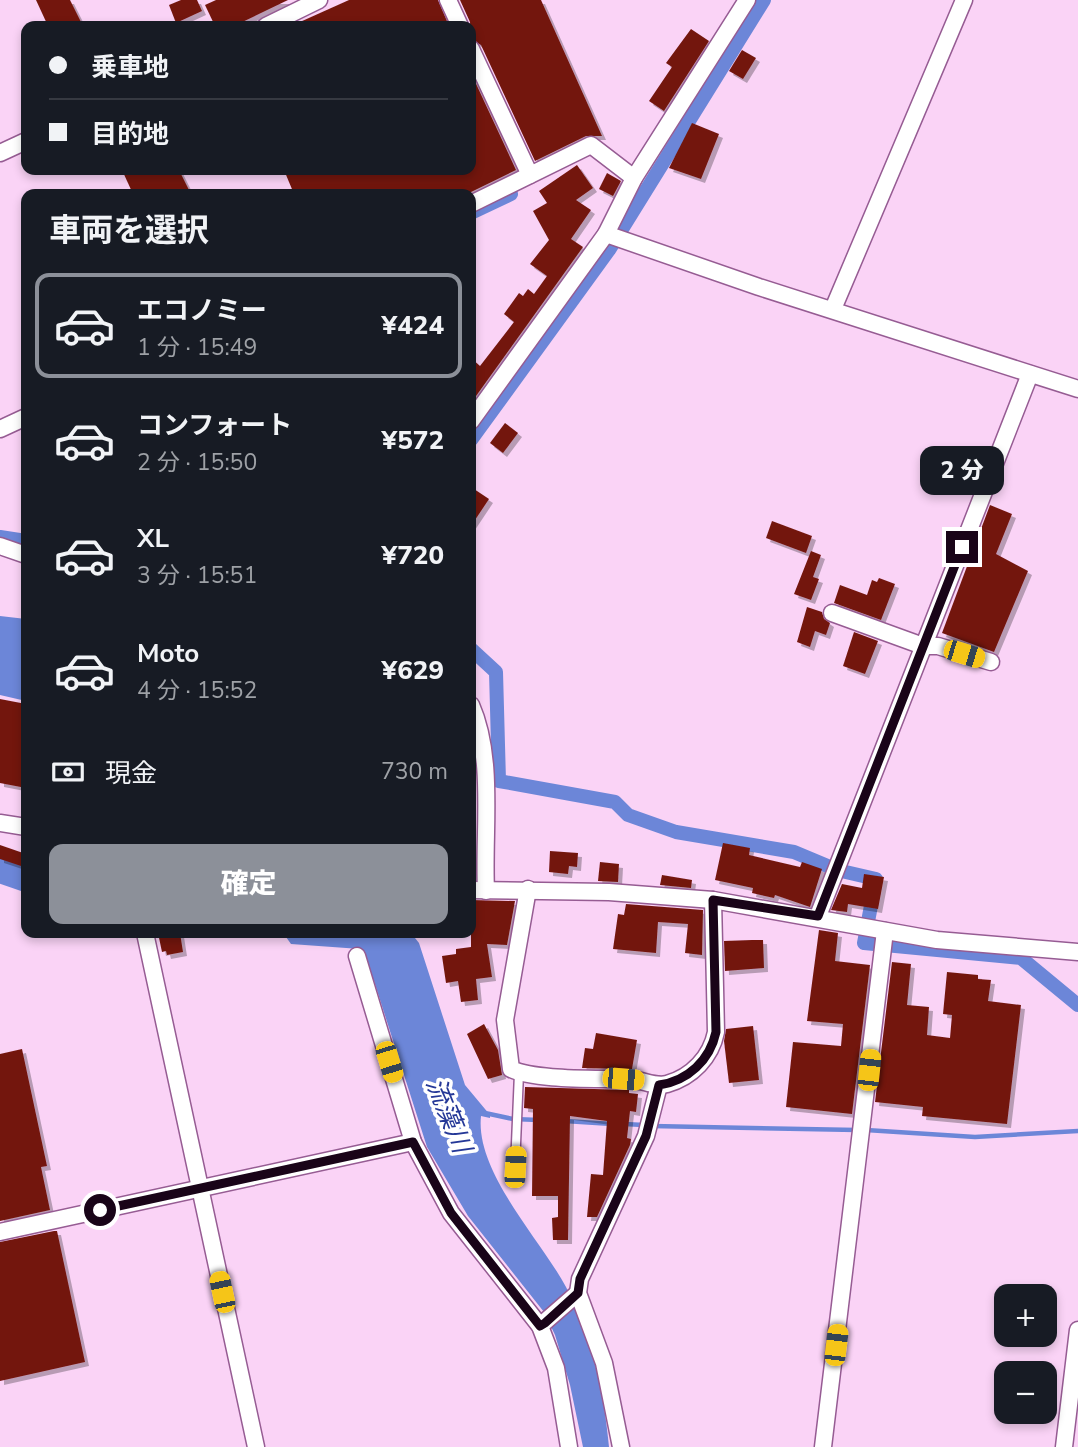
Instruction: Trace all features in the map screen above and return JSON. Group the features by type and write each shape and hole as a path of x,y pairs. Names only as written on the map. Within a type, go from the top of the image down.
{"street":[{"path":"276,21 319,0"},
{"path":"448,0 458,21"},
{"path":"476,415 614,237 634,178 747,0"},
{"path":"832,309 964,0"},
{"path":"476,60 530,176"},
{"path":"0,153 21,143"},
{"path":"476,202 591,145 634,178"},
{"path":"614,237 1078,389"},
{"path":"818,916 834,868 1030,374"},
{"path":"0,429 21,418"},
{"path":"0,546 21,553"},
{"path":"831,613 923,646 938,646 991,662"},
{"path":"476,716 481,728 486,772 478,890 528,889 713,900 818,916 937,940 1078,952"},
{"path":"0,823 21,826"},
{"path":"528,889 505,1020 511,1069 526,1076 642,1081 659,1085 685,1075 704,1061 713,1045 716,1032 713,900"},
{"path":"823,1447 862,1133 883,930"},
{"path":"146,938 256,1447"},
{"path":"357,956 413,1142 451,1213 542,1325 556,1368 569,1447"},
{"path":"542,1325 576,1295 580,1279 646,1136 659,1085"},
{"path":"0,1232 413,1142"},
{"path":"576,1295 604,1363 621,1447"},
{"path":"1064,1447 1078,1330"}],"lane":[{"path":"515,1167 519,1073"}],"water":[{"path":"0,616 21,618 21,700 0,695"},
{"name":"流藻川","path":"287,938 415,938 419,943 465,1085 490,1115 490,1118 481,1116 482,1137 488,1160 512,1205 566,1287 583,1326 600,1385 609,1447 583,1447 570,1385 555,1335 544,1312 468,1216 427,1147 374,981 360,949 291,944"}],"building":[{"path":"36,0 70,0 80,21 46,21"},
{"path":"181,0 197,0 202,11 175,21 169,5"},
{"path":"216,0 288,0 244,21 213,21 205,5"},
{"path":"349,0 438,0 447,21 302,21"},
{"path":"460,0 541,0 602,136 586,136 535,161 481,45 476,42 476,21 470,21"},
{"path":"691,29 709,41 664,111 649,101 672,67 666,63"},
{"path":"742,50 756,58 743,79 729,71"},
{"path":"476,84 516,170 476,190 292,189 286,175 476,175"},
{"path":"692,123 719,134 701,179 669,168"},
{"path":"577,165 593,188 576,200 591,210 571,239 583,247 476,396 476,362 480,366 514,322 504,314 519,293 523,296 528,289 534,294 547,276 530,264 549,240 533,211 547,203 539,191"},
{"path":"607,173 621,181 613,196 599,189"},
{"path":"124,175 182,175 188,189 131,189"},
{"path":"505,423 518,433 503,453 490,443"},
{"path":"476,490 489,499 476,518"},
{"path":"990,505 1012,514 996,554 1028,571 994,652 942,633"},
{"path":"772,521 812,536 806,553 766,538"},
{"path":"811,551 821,555 813,577 819,579 811,600 794,594"},
{"path":"879,578 895,584 881,620 834,603 840,585 867,595 872,580 877,582"},
{"path":"807,607 822,612 824,619 830,623 826,635 815,631 810,647 797,642"},
{"path":"854,632 878,641 865,674 843,666"},
{"path":"0,699 21,703 21,787 0,783"},
{"path":"723,843 750,848 749,855 800,867 802,862 822,869 810,907 775,895 774,898 752,893 753,888 715,880"},
{"path":"0,845 21,852 21,866 0,859"},
{"path":"550,851 578,853 577,867 569,866 568,874 549,872"},
{"path":"600,862 619,864 618,882 598,881"},
{"path":"864,874 884,877 878,909 848,904 847,912 831,910 842,884 862,888"},
{"path":"662,875 692,880 691,888 660,885"},
{"path":"476,900 515,901 507,945 487,944 492,977 476,979 478,1000 461,1002 458,981 446,983 442,956 456,954 456,949 471,947 471,938 476,938"},
{"path":"626,904 703,910 702,955 685,953 688,924 658,922 656,953 613,949 618,914 624,915"},
{"path":"819,930 838,933 835,961 870,965 852,1114 786,1107 793,1042 841,1046 843,1024 807,1021"},
{"path":"159,938 181,938 183,952 167,955 166,951 162,952"},
{"path":"763,940 764,968 725,971 724,941"},
{"path":"892,962 911,964 907,1005 929,1007 927,1035 950,1038 952,1015 943,1014 947,972 978,975 978,979 991,980 988,1001 1021,1005 1007,1124 922,1116 923,1107 875,1102"},
{"path":"484,1024 498,1050 502,1075 488,1079 467,1034"},
{"path":"753,1026 759,1080 729,1083 724,1041 726,1029"},
{"path":"596,1033 637,1040 632,1069 582,1068 585,1048 593,1049"},
{"path":"22,1049 47,1166 41,1167 50,1210 0,1221 0,1054"},
{"path":"525,1087 629,1090 629,1093 638,1094 636,1112 630,1111 627,1138 631,1139 630,1145 597,1217 587,1217 591,1174 603,1175 607,1121 570,1116 568,1240 553,1240 552,1218 558,1217 558,1196 532,1196 533,1109 524,1108"},
{"path":"57,1231 85,1362 0,1381 0,1242"}],"waterway":[{"path":"476,433 609,250 764,0"},
{"path":"476,211 511,194"},
{"path":"0,537 21,540"},
{"path":"476,654 496,672 499,781 615,802 628,815 676,832 794,852 837,870 876,879 864,943 1021,958 1078,1005"},
{"path":"0,870 21,877"},
{"path":"485,1113 513,1119 539,1120"},
{"path":"565,1121 612,1124"},
{"path":"624,1124 644,1125"},
{"path":"652,1126 857,1130"},
{"path":"866,1130 975,1137 1078,1131"}],"route":[{"path":"100,1210 413,1142 451,1213 525,1303 540,1326 545,1323 578,1293 580,1279 646,1136 659,1085 668,1084 685,1075 704,1061 713,1045 716,1032 713,900 818,916 837,861 962,547"}]}
